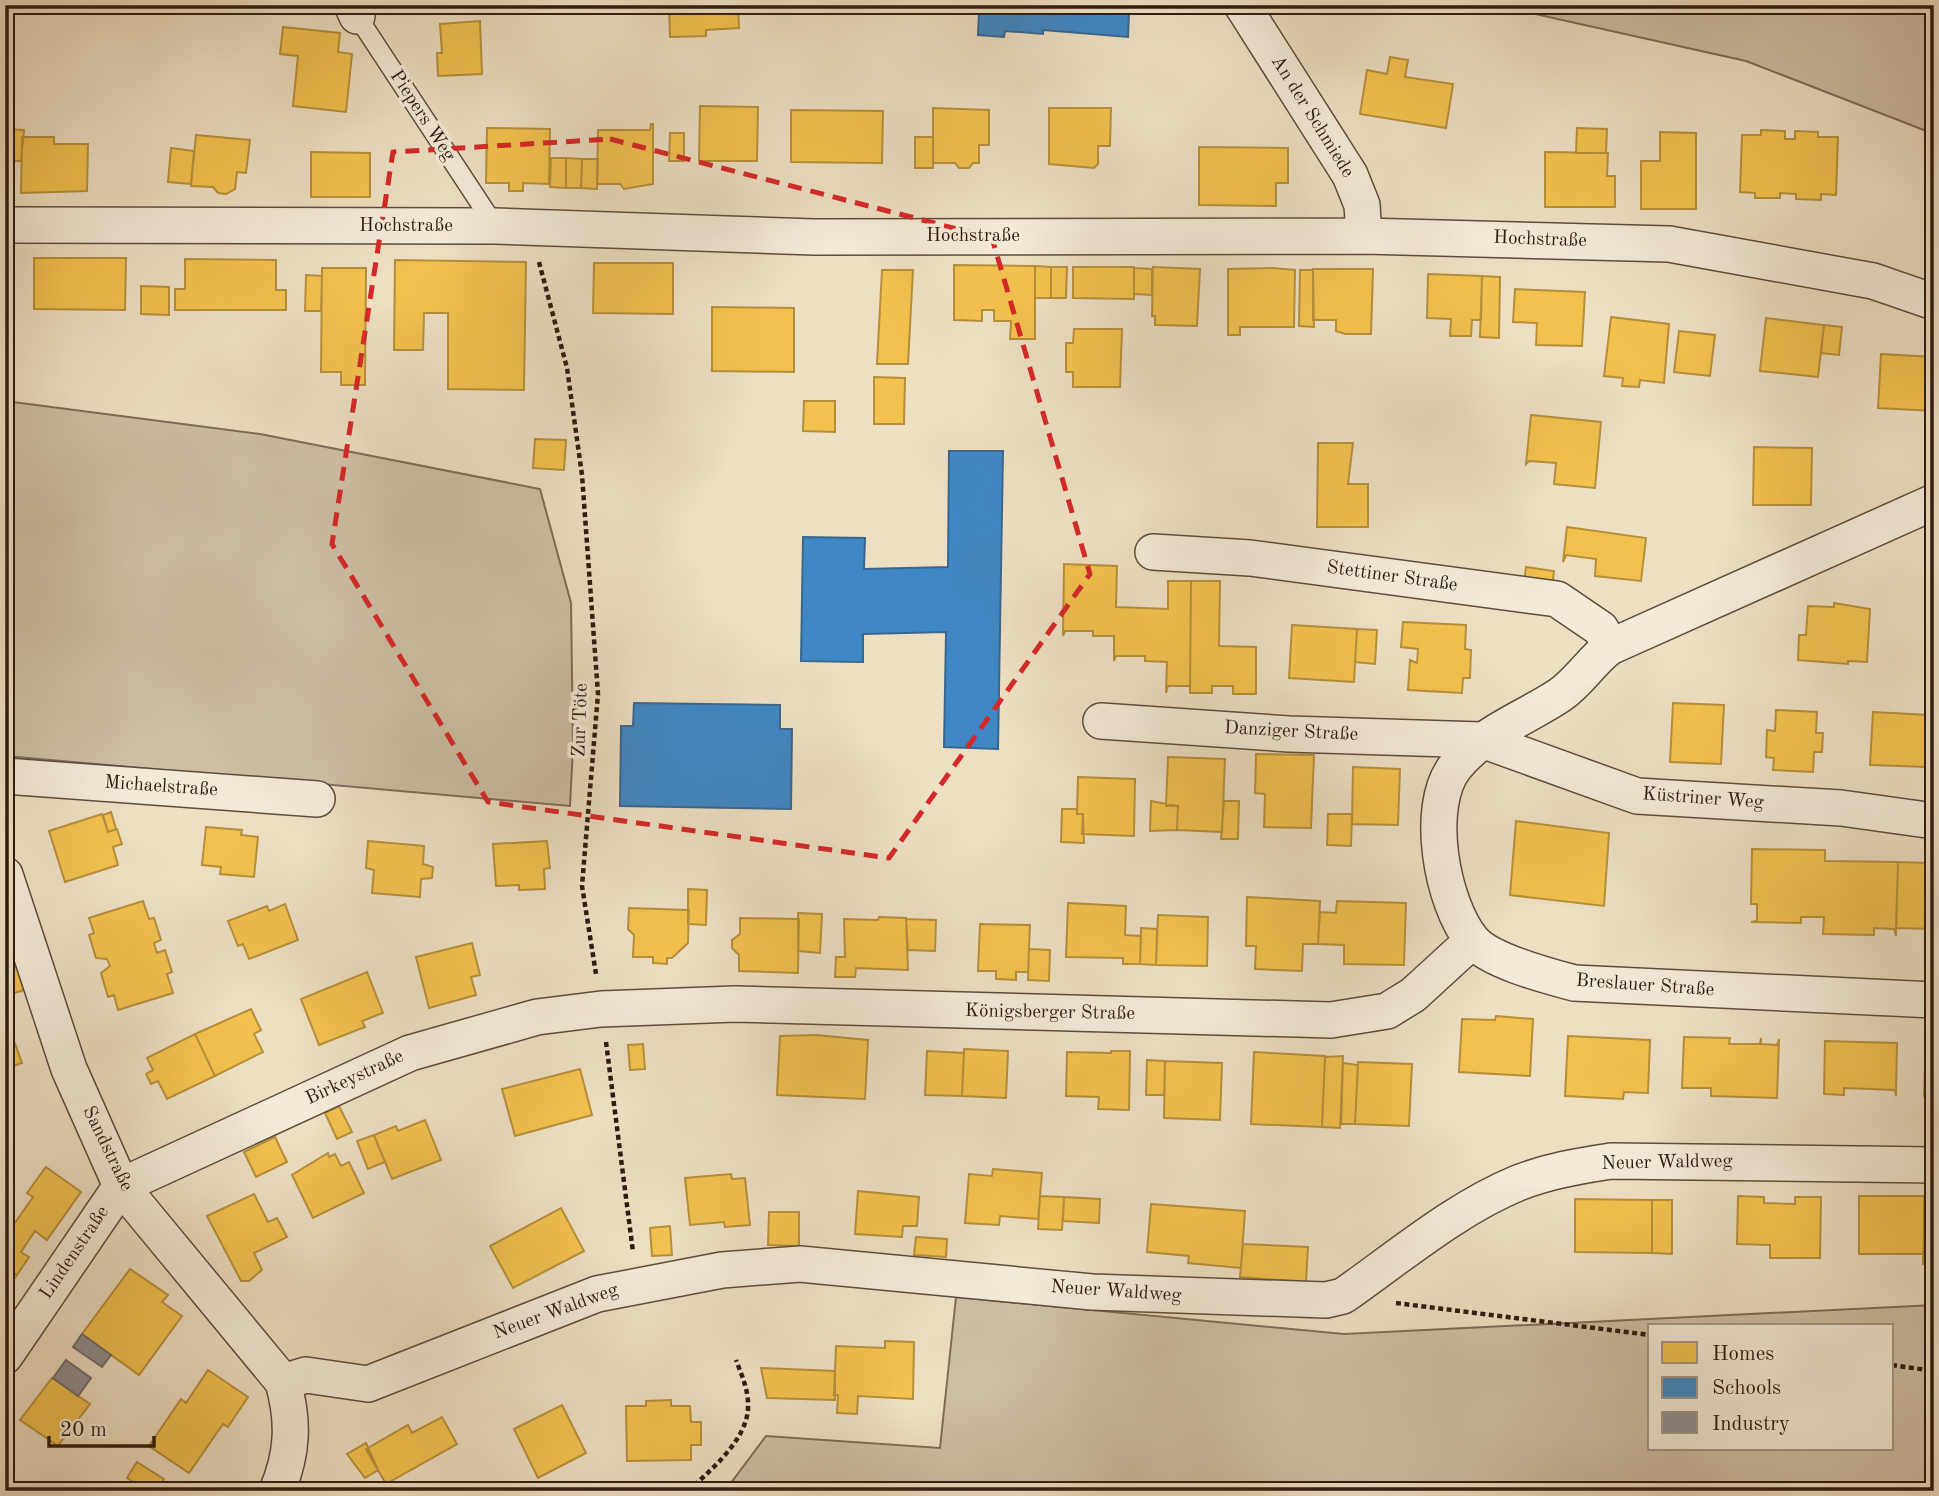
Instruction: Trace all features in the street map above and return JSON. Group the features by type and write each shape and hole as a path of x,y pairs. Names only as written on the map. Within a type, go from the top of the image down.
{"street":[{"name":"An der Schmiede","path":"1242,5 1350,175 1362,205 1364,236"},
{"name":"Hochstraße","path":"5,225 495,226 814,237 1364,236 1669,244 1873,281 1934,302"},
{"path":"1472,941 1448,892 1438,834 1443,798 1454,769 1482,740 1559,696 1609,647 1934,502"},
{"name":"Stettiner Straße","path":"1153,552 1250,558 1557,599 1601,629 1609,647"},
{"name":"Danziger Straße","path":"1101,721 1289,734 1482,740"},
{"name":"Küstriner Weg","path":"1482,740 1637,796 1841,807 1934,821"},
{"name":"Michaelstraße","path":"5,776 317,799"},
{"name":"Sandstraße","path":"5,875 69,1069 121,1186 283,1382"},
{"name":"Königsberger Straße","path":"601,1009 735,1004 1331,1020 1387,1011 1413,995 1472,941"},
{"name":"Breslauer Straße","path":"1472,941 1519,968 1574,983 1934,1000"},
{"name":"Birkeystraße","path":"121,1186 410,1053 537,1017 601,1009"},
{"name":"Neuer Waldweg","path":"283,1382 306,1375 368,1384 597,1294 722,1270 800,1264 1092,1292 1309,1301 1343,1296 1465,1211 1517,1183 1566,1168 1611,1161 1934,1165"},
{"name":"Lindenstraße","path":"5,1356 121,1186"},
{"path":"277,1491 289,1462 291,1444 289,1403 283,1382"}],"lane":[{"name":"Piepers Weg","path":"354,11 495,226"}],"path":[{"name":"Zur Töte","path":"495,226 539,263 567,368 582,475 598,694 582,886 601,1009 630,1237"},
{"path":"1343,1296 1648,1335"},
{"path":"688,1491 714,1466 741,1431 749,1410 747,1388 736,1360"},
{"path":"1894,1366 1934,1371"}],"highlighted area":[{"path":"610,139 992,238 1090,574 889,858 488,802 332,544 393,152"}],"shaded area":[{"path":"1495,5 1934,5 1934,134 1746,61"},
{"path":"5,401 260,434 540,489 571,603 573,747 570,806 5,756"},
{"path":"956,1297 1344,1334 1934,1305 1934,1491 725,1491 766,1436 940,1448"}],"building: Homes":[{"path":"5,5 15,5 9,24 5,23"},
{"path":"669,5 738,5 739,28 706,30 706,36 670,37"},
{"path":"480,21 482,74 438,76 437,53 442,53 440,24"},
{"path":"283,27 340,33 338,52 352,54 346,112 293,106 298,56 280,54"},
{"path":"1390,57 1408,60 1405,77 1453,84 1446,128 1360,114 1367,70 1387,74"},
{"path":"700,106 758,107 757,161 699,161"},
{"path":"933,108 989,110 989,145 979,145 979,163 973,163 969,168 959,168 955,163 933,163"},
{"path":"1049,108 1111,108 1110,146 1098,146 1098,164 1094,168 1049,164"},
{"path":"791,110 883,111 882,163 791,162"},
{"path":"651,124 653,184 624,189 620,184 597,184 598,130 650,130"},
{"path":"487,128 550,129 549,184 523,183 523,191 509,191 509,183 486,183"},
{"path":"1577,128 1607,129 1606,153 1576,153"},
{"path":"5,129 24,130 21,161 5,161"},
{"path":"1761,130 1785,131 1785,139 1795,139 1795,131 1818,132 1818,137 1838,137 1836,195 1821,194 1821,200 1796,199 1796,194 1780,193 1780,198 1755,198 1755,193 1740,192 1742,135 1761,135"},
{"path":"1660,132 1696,133 1696,209 1641,209 1641,161 1660,161"},
{"path":"670,133 684,133 684,161 669,161"},
{"path":"196,135 250,140 246,173 237,172 235,189 226,194 218,193 213,187 191,186"},
{"path":"22,137 54,137 54,144 88,144 87,191 21,193"},
{"path":"915,137 933,137 933,168 915,168"},
{"path":"1199,147 1288,148 1288,183 1276,183 1276,206 1199,205"},
{"path":"171,148 194,151 191,184 168,182"},
{"path":"311,152 370,153 370,197 311,197"},
{"path":"1545,152 1608,153 1607,176 1615,176 1615,207 1545,207"},
{"path":"551,158 566,158 566,188 550,187"},
{"path":"566,158 582,159 581,188 566,188"},
{"path":"582,159 598,159 597,189 581,188"},
{"path":"34,258 126,258 125,310 34,309"},
{"path":"185,259 276,260 276,290 286,290 286,310 175,310 175,289 185,289"},
{"path":"395,260 526,262 524,390 448,389 448,313 424,313 423,350 394,350"},
{"path":"594,263 673,263 673,314 593,313"},
{"path":"954,265 1035,266 1035,339 1010,339 1011,321 994,321 994,310 982,310 982,321 954,320"},
{"path":"1035,266 1051,267 1051,298 1035,298"},
{"path":"1051,267 1067,267 1066,298 1051,298"},
{"path":"1073,267 1134,267 1134,299 1073,298"},
{"path":"1153,267 1200,269 1197,326 1155,325 1155,316 1152,316"},
{"path":"322,268 366,268 365,385 341,385 341,372 321,372"},
{"path":"1134,268 1152,269 1152,295 1134,294"},
{"path":"1228,269 1295,270 1294,327 1240,327 1240,335 1228,335"},
{"path":"1313,269 1373,269 1371,334 1345,334 1336,331 1336,320 1313,320"},
{"path":"882,270 913,270 908,364 877,364"},
{"path":"1300,270 1313,270 1314,327 1299,326"},
{"path":"1428,274 1482,276 1481,320 1472,320 1471,336 1450,336 1451,319 1427,318"},
{"path":"306,275 322,276 321,311 305,311"},
{"path":"1482,276 1500,277 1499,338 1480,337"},
{"path":"141,286 169,287 169,315 141,314"},
{"path":"1515,289 1585,292 1582,346 1536,345 1537,323 1513,322"},
{"path":"712,307 794,308 794,372 712,371"},
{"path":"1611,317 1669,324 1664,383 1640,380 1639,387 1622,386 1623,378 1604,376"},
{"path":"1766,318 1824,325 1818,377 1760,371"},
{"path":"1824,325 1842,327 1839,355 1821,353"},
{"path":"1074,329 1122,329 1120,387 1073,387 1073,372 1066,372 1066,343 1073,343"},
{"path":"1679,331 1715,335 1710,376 1674,372"},
{"path":"1881,354 1934,357 1934,411 1878,408"},
{"path":"874,377 905,378 904,424 874,424"},
{"path":"804,401 835,401 835,432 803,431"},
{"path":"1531,415 1601,422 1595,488 1554,484 1556,463 1529,461 1526,464"},
{"path":"535,439 566,440 564,470 533,468"},
{"path":"1318,443 1353,443 1348,484 1368,484 1368,527 1317,527"},
{"path":"1754,447 1812,448 1811,505 1753,505"},
{"path":"1567,527 1646,538 1641,581 1595,576 1596,559 1566,555 1563,562"},
{"path":"1064,564 1117,566 1116,607 1168,609 1168,581 1191,581 1190,686 1168,686 1166,693 1167,662 1145,661 1145,656 1116,656 1114,661 1114,636 1093,636 1093,631 1065,631 1063,636"},
{"path":"1526,567 1554,571 1552,588 1524,585"},
{"path":"1191,581 1220,581 1219,646 1256,647 1256,694 1233,694 1233,686 1212,686 1212,693 1190,693"},
{"path":"1834,603 1870,609 1867,662 1848,661 1848,664 1798,660 1799,635 1806,635 1808,606 1834,607"},
{"path":"1403,622 1466,625 1465,649 1471,650 1470,678 1463,678 1462,693 1408,690 1410,660 1417,663 1418,649 1401,647"},
{"path":"1292,625 1357,629 1354,682 1289,678"},
{"path":"1357,629 1377,630 1375,664 1355,662"},
{"path":"1673,703 1724,705 1721,764 1670,762"},
{"path":"1776,710 1817,712 1816,733 1823,733 1822,752 1814,752 1813,772 1773,770 1774,758 1766,757 1767,730 1775,731"},
{"path":"1873,712 1929,715 1928,732 1934,732 1934,749 1927,748 1926,767 1870,765"},
{"path":"1256,754 1314,755 1311,828 1264,827 1265,794 1255,793"},
{"path":"1168,757 1225,759 1222,832 1177,830 1178,806 1166,806"},
{"path":"1353,767 1400,769 1398,825 1352,824"},
{"path":"1078,777 1135,779 1134,836 1082,834 1083,814 1077,814"},
{"path":"1151,801 1178,806 1177,830 1150,831"},
{"path":"1224,801 1239,801 1238,839 1221,839"},
{"path":"1062,809 1077,809 1077,814 1083,814 1084,843 1061,842"},
{"path":"111,812 116,829 108,832 103,815"},
{"path":"102,814 108,832 117,829 122,844 113,847 118,865 65,882 49,831"},
{"path":"1328,814 1352,814 1351,846 1327,845"},
{"path":"1516,821 1609,833 1604,906 1510,895"},
{"path":"206,827 242,830 241,835 258,837 254,877 220,874 221,867 202,865"},
{"path":"368,841 424,846 423,864 433,867 432,878 421,879 420,897 372,893 374,870 366,868"},
{"path":"547,841 550,868 544,869 545,889 519,890 519,885 496,886 493,844"},
{"path":"1752,849 1825,850 1825,861 1898,862 1896,936 1894,929 1874,928 1874,935 1823,934 1824,917 1801,917 1801,923 1751,922 1757,921 1757,904 1751,904"},
{"path":"1928,854 1934,855 1934,929 1896,928 1898,862 1928,863"},
{"path":"688,889 707,890 706,925 688,924"},
{"path":"1247,897 1320,901 1318,944 1303,944 1302,971 1255,969 1256,946 1246,946"},
{"path":"143,901 149,919 154,918 161,940 154,943 157,953 165,950 172,972 167,974 173,993 118,1010 114,995 108,997 101,973 110,966 107,959 96,958 89,935 94,933 89,918"},
{"path":"1337,901 1406,903 1404,965 1344,964 1344,945 1318,944 1320,912 1336,913"},
{"path":"1068,903 1126,906 1125,935 1141,936 1140,964 1123,964 1123,958 1066,957"},
{"path":"285,904 298,940 249,959 243,944 238,946 228,921 267,906 269,911"},
{"path":"629,908 689,910 688,943 672,958 667,958 667,964 653,963 653,957 633,957 634,935 628,929"},
{"path":"798,913 822,914 820,953 798,951"},
{"path":"1158,915 1208,917 1207,966 1156,965"},
{"path":"879,917 906,918 908,970 856,968 855,977 835,977 836,957 845,957 844,919 878,920"},
{"path":"740,918 799,919 798,973 739,971 739,955 732,948 732,940 740,934"},
{"path":"906,919 936,920 935,951 908,950"},
{"path":"980,924 1030,925 1028,972 1016,972 1016,980 996,979 996,971 978,971"},
{"path":"1141,928 1157,929 1156,965 1140,964"},
{"path":"5,935 24,990 5,996"},
{"path":"472,943 480,975 471,977 476,995 429,1008 416,957"},
{"path":"1029,949 1050,950 1049,981 1028,980"},
{"path":"367,972 383,1013 362,1021 365,1027 319,1045 301,999"},
{"path":"251,1009 261,1030 254,1034 263,1052 215,1076 195,1034"},
{"path":"1496,1016 1533,1019 1530,1076 1459,1072 1462,1019 1495,1020"},
{"path":"10,1030 22,1063 5,1069 5,1032"},
{"path":"195,1034 215,1076 167,1099 158,1081 151,1084 146,1074 153,1070 147,1058"},
{"path":"816,1035 868,1040 865,1099 777,1095 780,1036"},
{"path":"1568,1036 1650,1040 1648,1093 1624,1092 1623,1099 1565,1096"},
{"path":"1684,1037 1730,1038 1729,1044 1760,1044 1761,1038 1761,1044 1777,1045 1779,1039 1777,1098 1711,1096 1711,1088 1682,1088"},
{"path":"1825,1041 1897,1043 1896,1096 1895,1090 1844,1088 1844,1095 1824,1094"},
{"path":"643,1044 645,1069 630,1070 628,1045"},
{"path":"964,1049 1008,1051 1006,1098 962,1096"},
{"path":"927,1051 964,1053 962,1096 925,1095"},
{"path":"1130,1051 1129,1110 1098,1109 1099,1097 1066,1096 1067,1052"},
{"path":"1254,1052 1325,1056 1322,1127 1251,1124"},
{"path":"1343,1056 1340,1128 1322,1127 1325,1057"},
{"path":"1147,1060 1165,1061 1164,1095 1146,1095"},
{"path":"1165,1061 1222,1063 1220,1120 1164,1118"},
{"path":"1358,1062 1412,1064 1409,1126 1355,1124"},
{"path":"1343,1063 1358,1065 1355,1124 1341,1124"},
{"path":"1925,1066 1934,1066 1934,1096 1924,1096"},
{"path":"580,1069 592,1115 515,1136 502,1089"},
{"path":"339,1106 352,1132 337,1139 325,1113"},
{"path":"425,1120 441,1160 392,1179 374,1135 396,1126 398,1131"},
{"path":"374,1135 385,1162 368,1169 357,1141"},
{"path":"275,1137 287,1162 256,1177 244,1152"},
{"path":"328,1153 329,1157 335,1154 341,1166 349,1162 364,1193 313,1218 292,1175"},
{"path":"46,1167 81,1192 47,1240 35,1231 21,1252 29,1257 17,1275 5,1266 5,1237 33,1197 27,1193"},
{"path":"993,1169 1042,1173 1038,1219 1000,1216 999,1225 965,1223 969,1174 992,1176"},
{"path":"731,1174 732,1179 745,1178 750,1225 725,1227 724,1222 690,1225 685,1178"},
{"path":"858,1191 919,1197 917,1226 903,1226 902,1237 855,1234"},
{"path":"254,1194 268,1222 277,1218 287,1237 254,1253 262,1270 249,1281 241,1281 207,1216"},
{"path":"1040,1196 1064,1197 1062,1230 1038,1229"},
{"path":"1738,1196 1764,1197 1764,1203 1795,1204 1795,1197 1821,1197 1820,1258 1770,1258 1770,1245 1737,1244"},
{"path":"1859,1196 1924,1196 1924,1254 1859,1254"},
{"path":"1064,1197 1100,1199 1099,1223 1063,1221"},
{"path":"1575,1199 1652,1200 1652,1253 1575,1252"},
{"path":"1652,1200 1672,1200 1672,1254 1652,1253"},
{"path":"1151,1204 1245,1211 1241,1268 1188,1263 1189,1256 1147,1252"},
{"path":"561,1208 584,1251 513,1288 490,1246"},
{"path":"769,1212 799,1212 799,1246 768,1245"},
{"path":"670,1226 672,1255 652,1256 650,1228"},
{"path":"1924,1236 1934,1236 1934,1264 1923,1264"},
{"path":"916,1237 947,1239 946,1257 914,1255"},
{"path":"1243,1244 1308,1247 1306,1282 1240,1277"},
{"path":"5,1266 17,1275 9,1286 5,1283"},
{"path":"130,1269 168,1295 162,1302 182,1316 139,1375 82,1334"},
{"path":"885,1341 914,1342 913,1399 858,1396 857,1414 837,1413 838,1395 834,1395 836,1346 885,1348"},
{"path":"761,1368 835,1371 835,1400 767,1398"},
{"path":"208,1370 248,1397 228,1427 223,1424 189,1473 149,1446 181,1399 186,1403"},
{"path":"52,1378 90,1404 58,1446 20,1420"},
{"path":"671,1400 671,1406 690,1406 691,1422 701,1422 701,1445 691,1445 691,1460 627,1461 626,1406 646,1406 646,1401"},
{"path":"562,1405 586,1453 538,1478 514,1429"},
{"path":"442,1417 457,1444 386,1484 366,1449 408,1425 412,1433"},
{"path":"366,1443 378,1470 365,1478 347,1454"},
{"path":"137,1462 164,1479 157,1491 148,1491 127,1478"},
{"path":"5,1482 17,1491 5,1491"}],"building: Schools":[{"path":"991,5 1135,5 1134,14 1129,13 1128,37 1043,30 1043,34 1005,31 1004,37 978,35 979,12 990,12"},
{"path":"949,451 1003,451 998,749 944,747 946,632 863,634 863,662 801,661 803,537 865,538 864,569 948,567"},
{"path":"634,703 780,705 780,729 792,729 791,809 620,806 621,726 633,726"}],"building: Industry":[{"path":"82,1334 111,1355 102,1367 73,1347"},
{"path":"66,1360 91,1378 78,1396 53,1378"}]}
